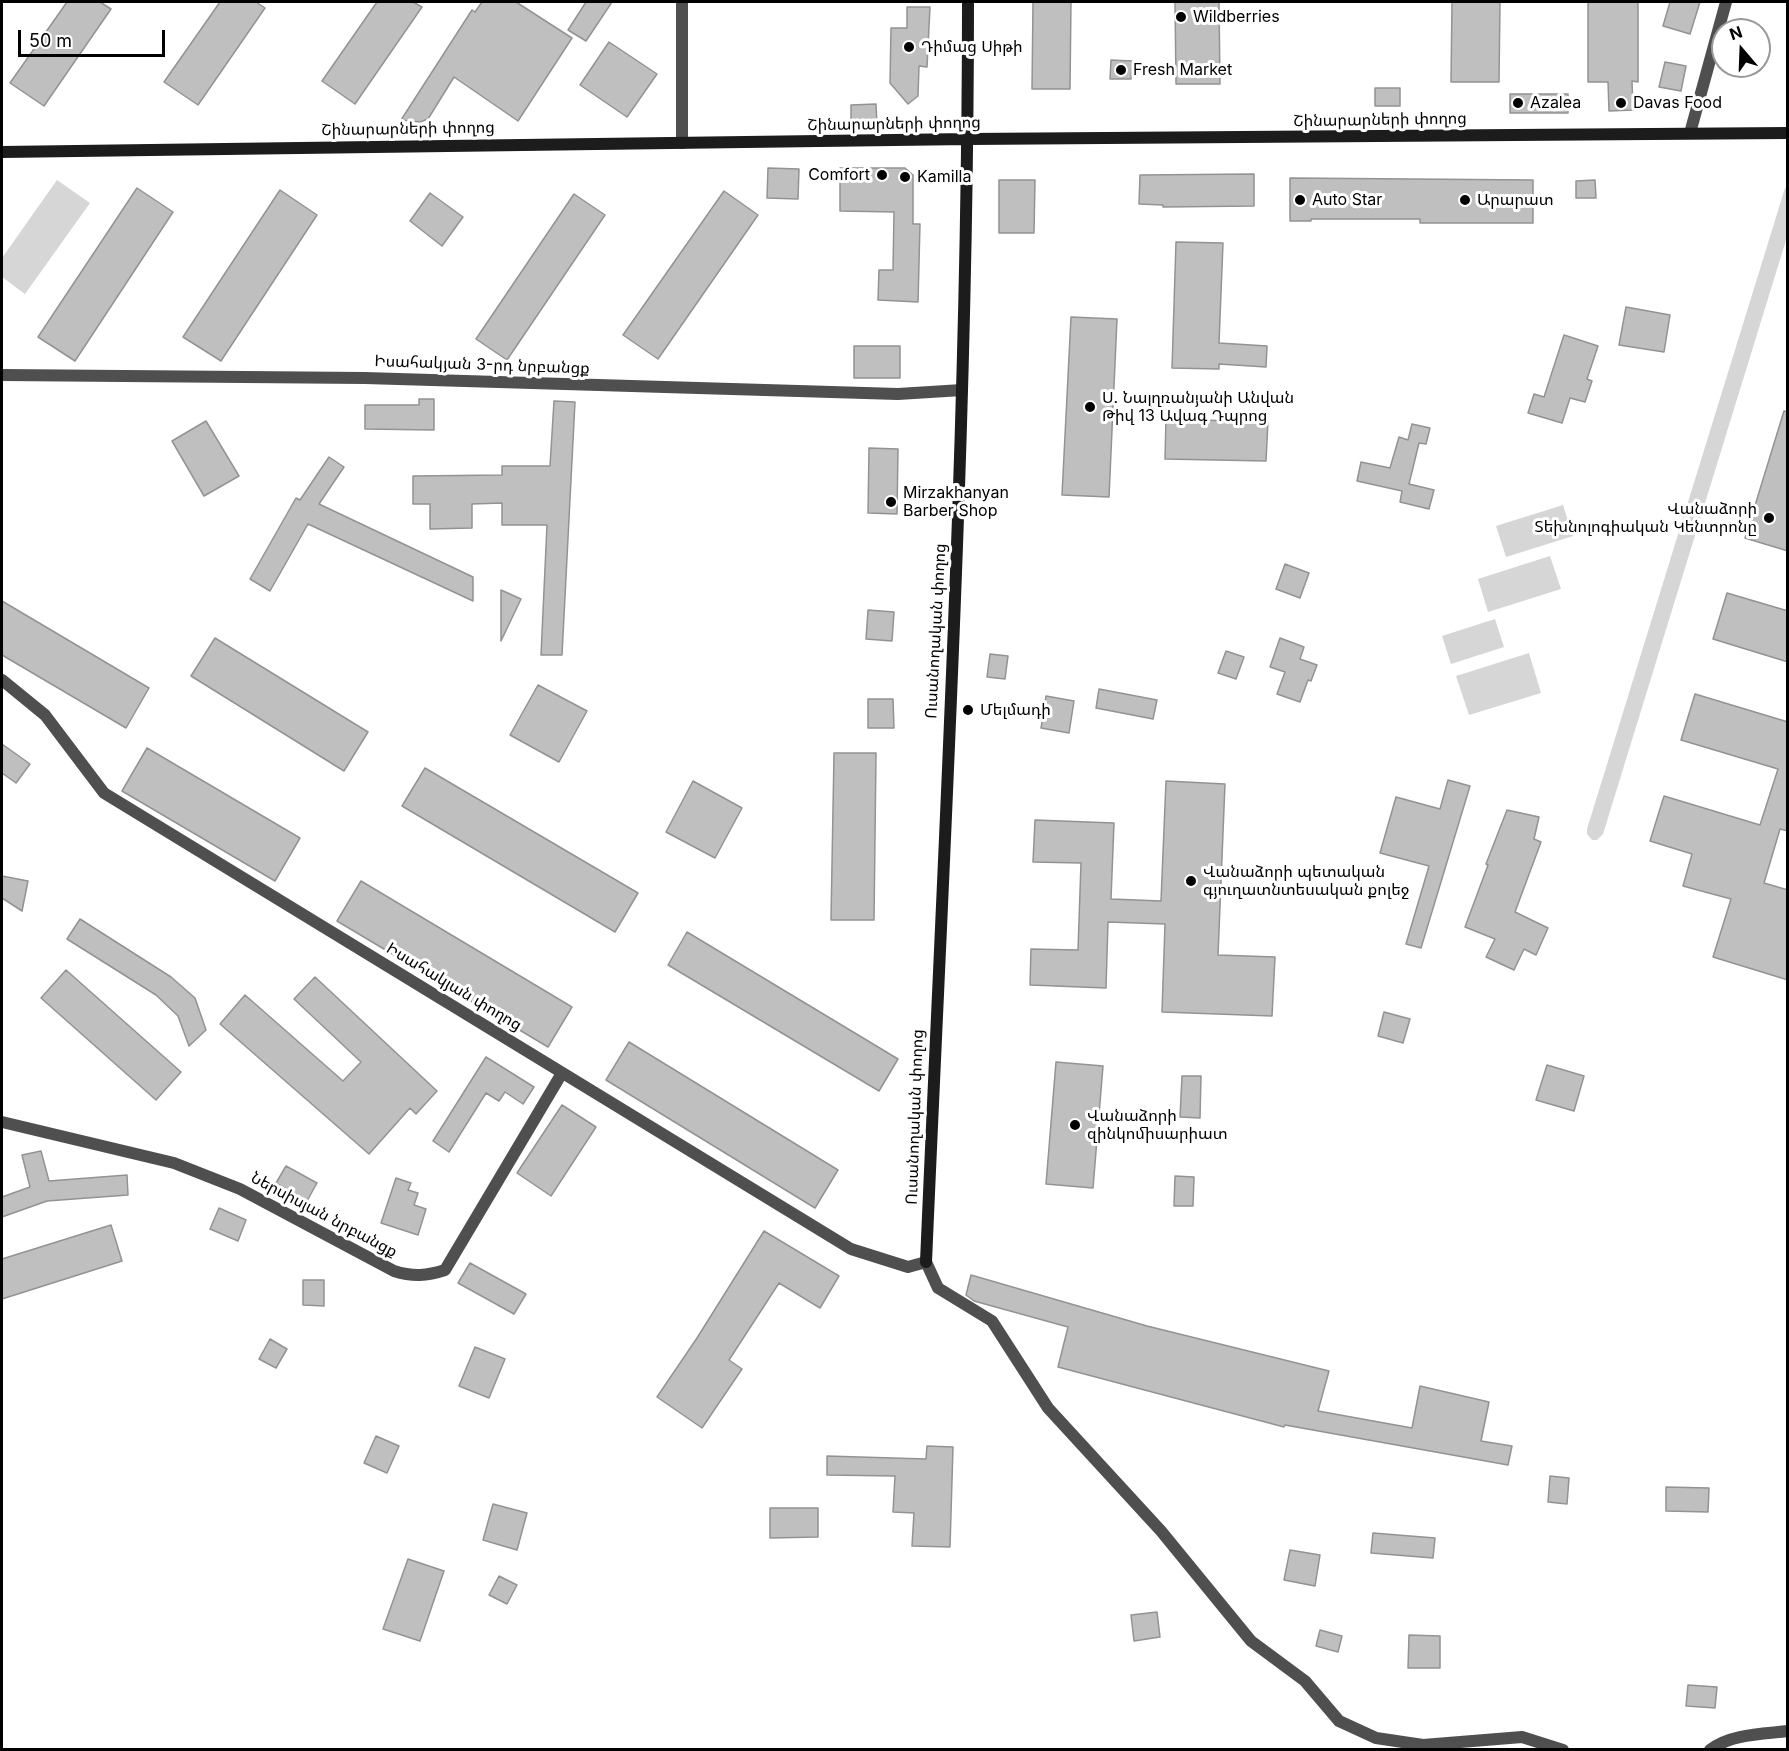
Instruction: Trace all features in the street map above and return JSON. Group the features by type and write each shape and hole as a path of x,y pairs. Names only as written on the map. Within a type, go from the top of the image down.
{"street":[{"path":"682,2 682,143"},
{"name":"Ուսանողական փողոց","path":"926,1262 962,390 968,139 968,2"},
{"path":"1690,133 1726,2"},
{"name":"Շինարարների փողոց","path":"2,152 968,139 1788,133"},
{"name":"Իսահակյան 3-րդ նրբանցք","path":"2,375 365,378 898,394 962,390"},
{"name":"Իսահակյան փողոց","path":"2,680 45,714 104,793 851,1249 908,1267 926,1262"},
{"name":"Ներսիսյան նրբանցք","path":"2,1122 174,1162 240,1189 394,1271 410,1276 429,1275 445,1270 562,1073"},
{"path":"926,1262 938,1288 992,1320 1048,1408 1161,1531 1251,1641 1305,1681 1339,1721 1376,1738 1423,1745 1522,1737 1563,1749"},
{"path":"1710,1749 1717,1744 1748,1736 1788,1731"}],"shaded area":[{"path":"57,180 90,203 25,294 2,277 2,258"},
{"path":"1785,188 1787,188 1787,237 1603,834 1597,840 1592,840 1587,834 1587,829"},
{"path":"1563,505 1573,536 1506,557 1496,526"},
{"path":"1550,556 1561,589 1488,612 1478,579"},
{"path":"1495,619 1504,647 1451,664 1442,636"},
{"path":"1529,653 1541,693 1469,715 1456,676"}],"building":[{"path":"67,2 100,2 111,9 44,106 10,83"},
{"path":"220,2 256,2 265,8 198,105 164,82"},
{"path":"377,2 413,2 422,7 355,104 322,81"},
{"path":"482,2 516,2 572,38 518,121 454,77 428,119 420,122 401,120 472,10 475,12"},
{"path":"586,2 612,2 586,41 568,30"},
{"path":"1033,2 1071,2 1070,89 1032,89"},
{"path":"1175,2 1219,2 1220,84 1176,84"},
{"path":"1452,2 1500,2 1499,82 1451,82"},
{"path":"1588,2 1638,2 1638,82 1632,81 1633,110 1609,111 1608,82 1588,82"},
{"path":"1670,2 1700,2 1690,34 1663,26"},
{"path":"907,7 930,7 927,67 919,66 918,96 908,104 890,83 891,28 907,28"},
{"path":"609,42 657,74 627,117 580,85"},
{"name":"Fresh Market","path":"1111,60 1132,61 1131,79 1110,79"},
{"path":"1665,62 1686,66 1681,91 1659,87"},
{"path":"1375,88 1400,88 1400,106 1375,106"},
{"path":"1510,94 1568,94 1568,113 1510,113"},
{"path":"876,104 877,125 851,126 851,105"},
{"path":"768,168 799,169 798,199 767,198"},
{"path":"840,168 905,168 913,175 913,224 920,224 918,302 878,300 879,270 893,270 894,212 840,211"},
{"path":"1254,174 1254,206 1163,207 1163,205 1139,204 1140,175"},
{"path":"1290,178 1533,180 1533,223 1420,223 1420,219 1290,221"},
{"path":"999,180 1035,180 1034,233 999,233"},
{"path":"1595,180 1596,198 1576,198 1576,181"},
{"path":"137,188 173,212 75,361 38,337"},
{"path":"280,190 317,215 221,361 183,337"},
{"path":"724,191 758,215 658,359 623,335"},
{"path":"430,193 463,217 442,246 410,221"},
{"path":"574,194 605,215 507,360 476,339"},
{"path":"1176,242 1223,243 1219,343 1267,346 1266,367 1219,364 1219,369 1172,368"},
{"path":"1626,307 1670,315 1664,352 1619,345"},
{"name":"Ս. Նալղռանյանի Անվան Թիվ 13 Ավագ Դպրոց","path":"1071,317 1117,319 1109,497 1062,495"},
{"path":"1564,335 1598,346 1587,379 1592,381 1585,402 1570,398 1562,423 1528,413 1534,394 1544,397"},
{"path":"854,346 900,346 900,378 854,378"},
{"path":"419,399 434,399 434,430 365,429 365,405 419,405"},
{"path":"554,401 575,402 562,655 541,655 547,525 502,525 502,503 472,504 472,528 430,529 430,504 413,504 413,476 502,475 502,466 550,466"},
{"path":"1784,411 1788,412 1788,551 1745,538"},
{"path":"1166,419 1268,422 1266,461 1165,459"},
{"path":"206,421 239,476 204,496 172,441"},
{"path":"1412,424 1430,428 1426,444 1419,443 1409,484 1434,490 1429,509 1400,502 1402,491 1357,481 1361,462 1390,468 1399,437 1408,440"},
{"path":"869,448 898,449 897,514 868,513"},
{"path":"329,457 344,467 319,504 473,577 473,601 308,524 270,591 250,579 296,498 300,500"},
{"path":"1285,564 1309,573 1300,598 1276,589"},
{"path":"501,590 521,599 501,641"},
{"path":"1727,593 1788,611 1788,662 1713,639"},
{"path":"2,601 149,688 126,728 2,655"},
{"path":"868,610 894,612 892,641 866,639"},
{"path":"215,638 368,732 344,771 191,676"},
{"path":"1280,638 1304,647 1300,659 1317,665 1311,681 1308,680 1300,702 1277,694 1285,672 1270,667"},
{"path":"1226,651 1244,657 1236,679 1218,673"},
{"path":"990,654 1008,656 1005,679 987,677"},
{"path":"538,685 587,711 559,762 510,735"},
{"path":"1099,689 1157,700 1153,719 1096,708"},
{"path":"1695,694 1788,722 1788,831 1780,829 1764,883 1788,890 1788,980 1713,957 1731,899 1683,886 1692,854 1650,841 1664,796 1760,825 1778,769 1681,740"},
{"path":"1046,696 1074,701 1069,733 1041,728"},
{"path":"868,699 893,699 894,728 868,728"},
{"path":"2,744 30,764 16,783 2,773"},
{"path":"147,748 300,838 275,881 122,791"},
{"path":"834,753 876,753 874,920 831,920"},
{"path":"425,768 638,893 615,932 402,806"},
{"path":"1448,780 1470,786 1421,948 1406,944 1429,866 1380,853 1396,797 1440,809"},
{"path":"693,781 742,808 715,858 666,832"},
{"name":"Վանաձորի պետական գյուղատնտեսական քոլեջ","path":"1166,781 1225,784 1218,955 1275,957 1272,1016 1162,1012 1165,924 1108,922 1106,988 1030,985 1031,949 1078,950 1081,863 1033,862 1035,820 1114,823 1111,899 1161,901"},
{"path":"1507,810 1539,817 1534,839 1541,842 1515,912 1548,928 1536,955 1524,949 1514,970 1486,957 1495,939 1465,927"},
{"path":"2,876 28,881 22,911 2,898"},
{"path":"361,881 572,1007 548,1047 337,921"},
{"path":"80,919 171,977 195,998 206,1030 189,1046 178,1016 156,995 67,939"},
{"path":"687,932 898,1059 879,1091 668,965"},
{"path":"66,970 181,1072 156,1100 41,998"},
{"path":"315,977 437,1091 416,1114 410,1108 369,1154 220,1024 245,995 343,1081 361,1062 294,999"},
{"path":"1384,1012 1410,1019 1403,1043 1378,1036"},
{"path":"629,1042 838,1170 815,1208 606,1080"},
{"path":"486,1057 534,1087 523,1104 505,1092 499,1101 486,1093 449,1152 433,1141"},
{"name":"Վանաձորի զինկոմիսարիատ","path":"1056,1062 1103,1066 1093,1188 1046,1184"},
{"path":"1547,1065 1584,1076 1574,1111 1536,1100"},
{"path":"1182,1076 1201,1076 1200,1118 1180,1117"},
{"path":"562,1105 596,1127 551,1196 517,1173"},
{"path":"41,1151 49,1181 127,1175 128,1195 47,1201 2,1217 2,1197 30,1187 22,1155"},
{"path":"286,1166 317,1183 307,1201 276,1183"},
{"path":"1175,1176 1194,1177 1193,1206 1174,1206"},
{"path":"396,1178 411,1183 408,1190 418,1193 414,1205 426,1209 418,1235 381,1223"},
{"path":"219,1208 246,1220 238,1241 210,1229"},
{"path":"111,1225 122,1261 2,1299 2,1259"},
{"path":"764,1231 839,1276 820,1308 779,1283 729,1360 742,1369 702,1428 657,1397"},
{"path":"470,1263 526,1294 514,1314 458,1283"},
{"path":"971,1275 1147,1326 1329,1371 1318,1411 1412,1428 1420,1386 1489,1402 1481,1441 1512,1446 1508,1465 1285,1425 1284,1427 1058,1367 1068,1327 974,1301 966,1295"},
{"path":"303,1280 324,1280 324,1306 303,1305"},
{"path":"270,1339 287,1349 276,1368 259,1359"},
{"path":"475,1347 505,1359 489,1398 459,1386"},
{"path":"376,1436 399,1446 387,1473 364,1463"},
{"path":"927,1446 953,1447 950,1547 912,1546 914,1513 893,1512 895,1476 827,1475 827,1456 926,1459"},
{"path":"1550,1476 1569,1478 1567,1504 1548,1502"},
{"path":"1666,1487 1709,1488 1708,1512 1666,1511"},
{"path":"493,1504 527,1513 517,1550 483,1540"},
{"path":"770,1508 818,1508 818,1537 770,1538"},
{"path":"1373,1533 1435,1538 1433,1558 1371,1553"},
{"path":"1290,1550 1320,1555 1315,1586 1284,1580"},
{"path":"408,1559 444,1571 420,1641 383,1629"},
{"path":"499,1576 517,1585 507,1604 489,1595"},
{"path":"1157,1612 1160,1637 1134,1641 1131,1615"},
{"path":"1320,1630 1342,1636 1338,1652 1316,1646"},
{"path":"1409,1635 1440,1636 1440,1668 1408,1668"},
{"path":"1688,1685 1717,1687 1715,1708 1686,1706"}],"place":[{"name":"Wildberries","path":"1181,17"},
{"name":"Դիմաց Սիթի","path":"909,47"},
{"name":"Fresh Market","path":"1121,70"},
{"name":"Azalea","path":"1518,103"},
{"name":"Davas Food","path":"1621,103"},
{"name":"Comfort","path":"882,175"},
{"name":"Kamilla","path":"905,177"},
{"name":"Auto Star","path":"1300,200"},
{"name":"Արարատ","path":"1465,200"},
{"name":"Ս. Նալղռանյանի Անվան Թիվ 13 Ավագ Դպրոց","path":"1090,407"},
{"name":"Mirzakhanyan Barber Shop","path":"891,502"},
{"name":"Վանաձորի Տեխնոլոգիական Կենտրոնը","path":"1769,518"},
{"name":"Մելմադի","path":"968,710"},
{"name":"Վանաձորի պետական գյուղատնտեսական քոլեջ","path":"1191,881"},
{"name":"Վանաձորի զինկոմիսարիատ","path":"1075,1125"}]}
